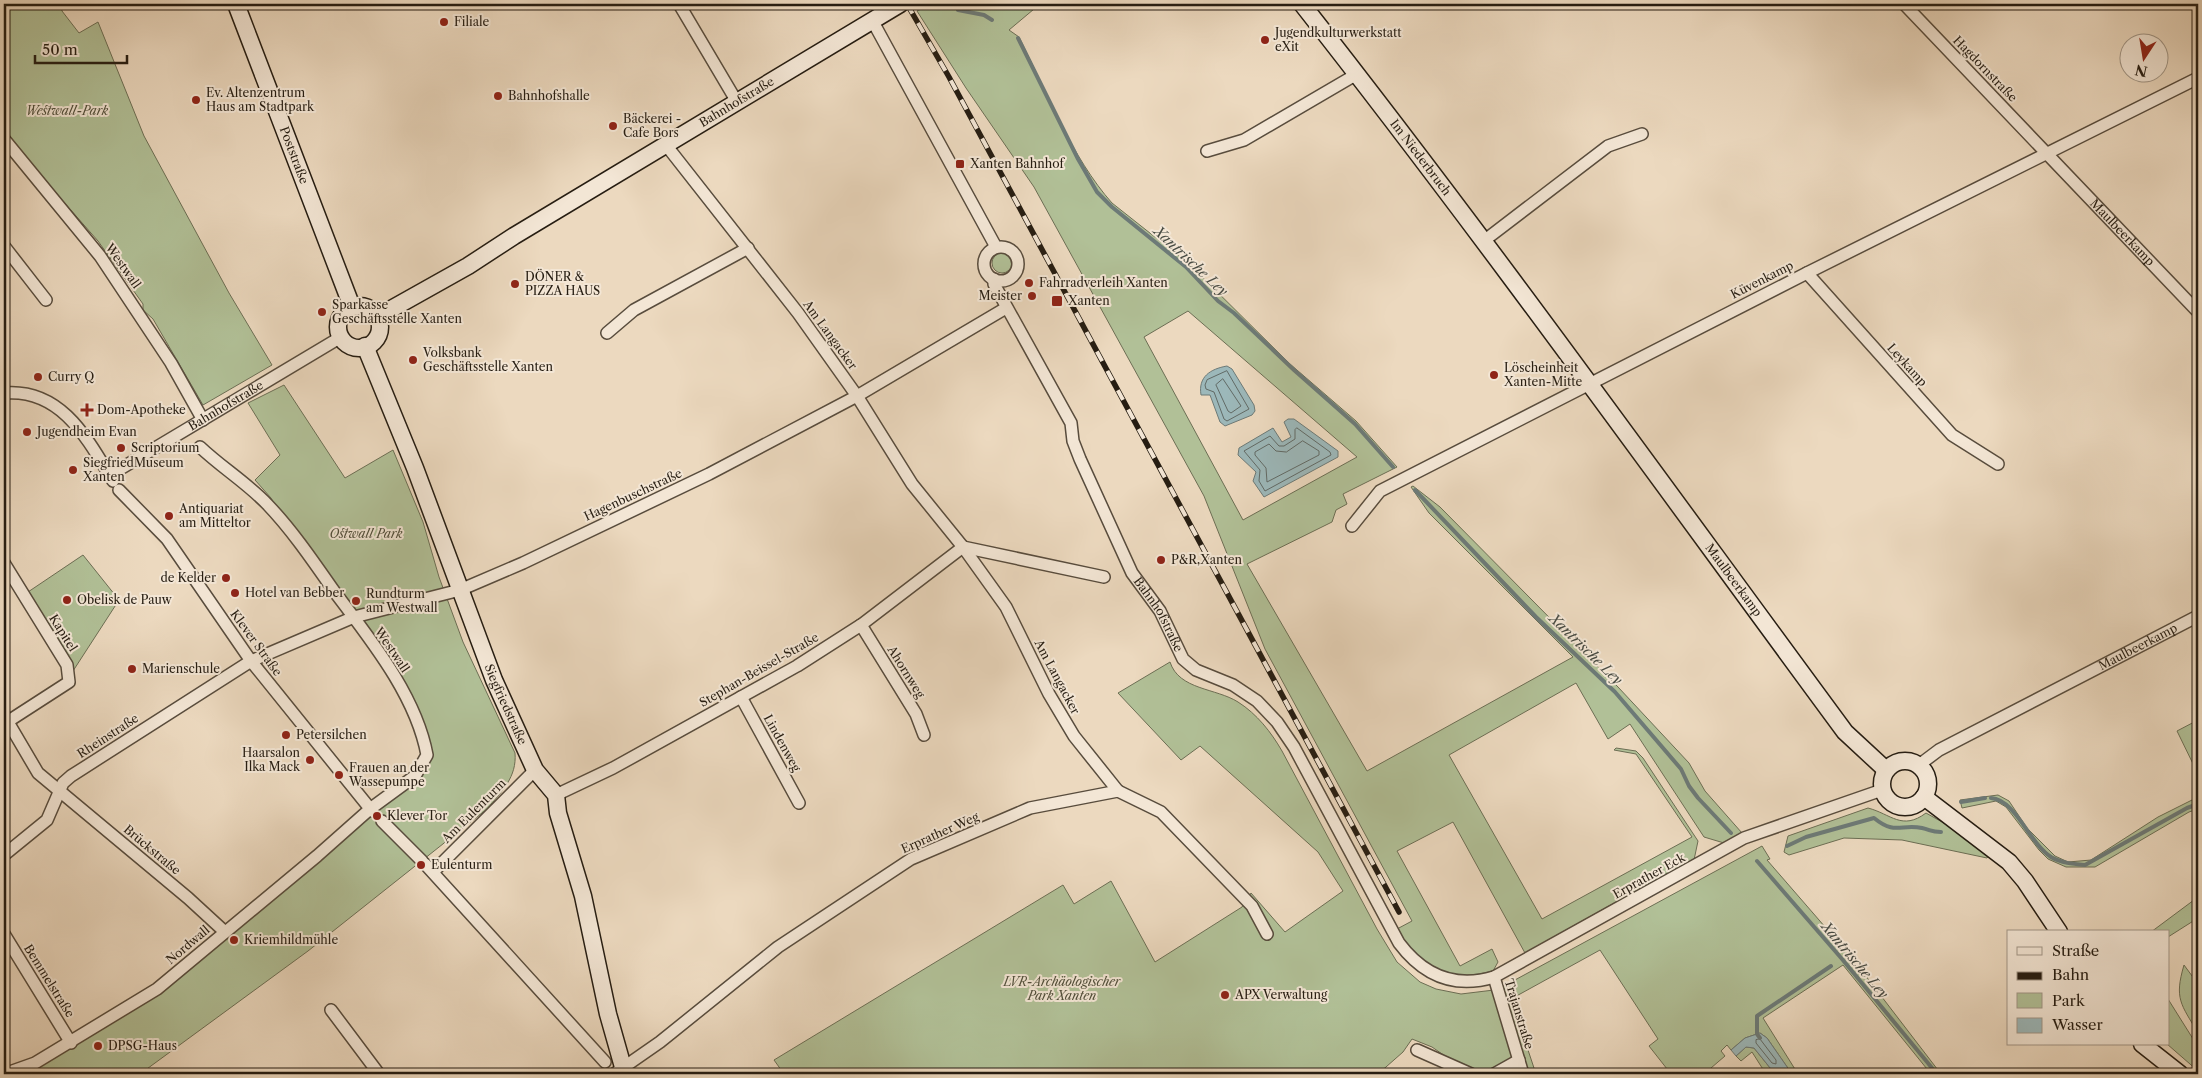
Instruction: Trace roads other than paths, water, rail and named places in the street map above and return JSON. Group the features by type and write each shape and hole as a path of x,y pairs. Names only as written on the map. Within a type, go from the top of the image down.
{"street":[{"name":"Poststraße","path":"236,4 352,307"},
{"path":"679,4 737,102"},
{"name":"Bahnhofstraße","path":"378,317 468,266 514,236 900,4"},
{"name":"Im Niederbruch","path":"1302,4 1485,240 1589,385"},
{"name":"Hagdornstraße","path":"1904,4 2047,153"},
{"path":"872,20 996,248 1008,248 1017,257 1018,268 1011,278 1006,280 994,279"},
{"path":"1207,152 1244,140 1357,74"},
{"name":"Küvenkamp","path":"1352,526 1380,491 1807,273 2198,78"},
{"path":"1485,240 1608,146 1642,134"},
{"name":"Westwall","path":"4,139 100,256 171,363 203,420"},
{"name":"Am Langacker","path":"666,145 798,313 857,396 912,484 963,547 1006,607 1048,694 1074,736 1118,791"},
{"name":"Maulbeerkamp","path":"2047,153 2198,312"},
{"path":"4,246 46,300"},
{"path":"607,333 634,310 748,248"},
{"name":"Bahnhofstraße","path":"996,248 990,251 984,263 985,270 994,279 994,284 1006,308 1071,423 1073,441 1094,493 1132,573 1160,611 1183,659 1196,670 1246,692 1277,722 1294,747 1399,943 1418,966 1434,974"},
{"name":"Leykamp","path":"1807,273 1952,435 1998,464"},
{"path":"352,307 367,307 378,317 379,334 365,346 356,347 347,344 341,336 338,328 340,319 352,307"},
{"name":"Hagenbuschstraße","path":"251,662 354,617 460,590 709,474 857,396 1006,308"},
{"name":"Bahnhofstraße","path":"114,482 194,438 203,420 341,336"},
{"name":"Siegfriedstraße","path":"365,346 415,468 494,680 535,770 556,794"},
{"name":"Maulbeerkamp","path":"1589,385 1846,732 1886,770"},
{"name":"Klever Straße","path":"4,393 30,393 51,401 73,421 114,482 167,539 251,662 371,810"},
{"name":"Westwall","path":"194,438 265,502 285,524 354,617 408,699 423,736 427,755 415,776 371,810"},
{"path":"963,547 1104,577"},
{"name":"Stephan-Beissel-Straße","path":"556,794 613,768 797,666 861,625 963,547"},
{"name":"Kapitel","path":"4,563 67,665 70,674 69,682 6,723 38,773 58,792"},
{"name":"Maulbeerkamp","path":"1919,765 1939,750 2198,616"},
{"name":"Ahornweg","path":"861,625 916,714 924,735"},
{"name":"Rheinstraße","path":"4,855 47,820 58,792 71,776 251,662"},
{"name":"Lindenweg","path":"741,697 798,803"},
{"path":"1901,761 1910,761 1919,765 1928,780 1928,788 1924,797 1910,807 1900,807 1886,798 1882,790 1882,776 1886,770 1901,761"},
{"name":"Am Eulenturm","path":"427,866 535,770"},
{"name":"Erprather Eck","path":"1434,974 1464,982 1494,977 1744,838 1882,790"},
{"path":"1118,791 1161,812 1252,906 1267,934"},
{"name":"Erprather Weg","path":"619,1071 660,1042 778,947 911,859 1030,808 1118,791"},
{"name":"Brückstraße","path":"58,792 188,898 225,932"},
{"path":"556,794 558,813 583,896 619,1071"},
{"path":"1924,797 2009,862 2025,881 2058,930"},
{"name":"Nordwall","path":"4,1074 35,1063 71,1043 157,989 371,810"},
{"path":"382,821 427,866 605,1062"},
{"name":"Bemmelstraße","path":"4,934 71,1043"},
{"name":"Trajanstraße","path":"1494,977 1523,1074"},
{"path":"331,1010 379,1074"},
{"path":"2145,1046 2180,1074"},
{"path":"1417,1050 1469,1073"},
{"name":"Trajanstraße","path":"1494,1074 1519,1060"}],"water":[{"path":"1227,366 1232,369 1254,405 1255,411 1252,415 1225,426 1220,422 1210,395 1201,395 1201,383 1206,375 1215,369"},
{"path":"1288,419 1294,419 1338,451 1338,457 1264,497 1253,481 1256,472 1238,455 1239,448 1273,428 1282,442 1291,437 1284,422"},
{"path":"1760,1033 1767,1038 1792,1074 1775,1074 1754,1048 1746,1047 1736,1056 1731,1050 1745,1038"}],"waterway":[{"name":"Xantrische Ley","path":"958,10 984,15 992,20"},
{"name":"Xantrische Ley","path":"1018,38 1078,159 1097,192 1112,207 1186,267 1218,301 1234,313 1355,424 1393,467"},
{"name":"Xantrische Ley","path":"1415,490 1536,617 1615,692 1681,769 1689,786 1698,798 1731,833"},
{"path":"1961,802 1985,798"},
{"path":"1991,798 2008,806 2043,851 2051,857 2063,862 2085,865 2187,808 2198,804"},
{"path":"1787,846 1806,837 1874,818 1893,828 1915,827 1941,832"},
{"name":"Xantrische Ley","path":"1757,861 1842,959 1937,1074"},
{"path":"1760,1038 1757,1034 1757,1016 1831,966"}],"railway":[{"path":"907,4 949,77 1399,912"}],"place":[{"name":"Filiale","path":"444,22"},
{"name":"Jugendkulturwerkstatt eXit","path":"1265,40"},
{"name":"Bahnhofshalle","path":"498,96"},
{"name":"Ev. Altenzentrum Haus am Stadtpark","path":"196,100"},
{"name":"Bäckerei - Cafe Bors","path":"613,126"},
{"name":"Xanten Bahnhof","path":"960,164"},
{"name":"Fahrradverleih Xanten","path":"1029,283"},
{"name":"DÖNER & PIZZA HAUS","path":"515,284"},
{"name":"Meister","path":"1032,296"},
{"name":"Xanten","path":"1057,301"},
{"name":"Sparkasse Geschäftsstelle Xanten","path":"322,312"},
{"name":"Volksbank Geschäftsstelle Xanten","path":"413,360"},
{"name":"Löscheinheit Xanten-Mitte","path":"1494,375"},
{"name":"Curry Q","path":"38,377"},
{"name":"Dom-Apotheke","path":"87,410"},
{"name":"Jugendheim Evan","path":"27,432"},
{"name":"Scriptorium","path":"121,448"},
{"name":"SiegfriedMuseum Xanten","path":"73,470"},
{"name":"Antiquariat am Mitteltor","path":"169,516"},
{"name":"P&R,Xanten","path":"1161,560"},
{"name":"de Kelder","path":"226,578"},
{"name":"Hotel van Bebber","path":"235,593"},
{"name":"Obelisk de Pauw","path":"67,600"},
{"name":"Rundturm am Westwall","path":"356,601"},
{"name":"Marienschule","path":"132,669"},
{"name":"Petersilchen","path":"286,735"},
{"name":"Haarsalon Ilka Mack","path":"310,760"},
{"name":"Frauen an der Wassepumpe","path":"339,775"},
{"name":"Klever Tor","path":"377,816"},
{"name":"Eulenturm","path":"421,865"},
{"name":"Kriemhildmühle","path":"234,940"},
{"name":"APX Verwaltung","path":"1225,995"},
{"name":"DPSG-Haus","path":"98,1046"}],"park label":[{"name":"Westwall-Park","path":"67,111"},
{"name":"Ostwall Park","path":"366,534"},
{"name":"LVR-Archäologischer Park Xanten","path":"1062,989"}]}
